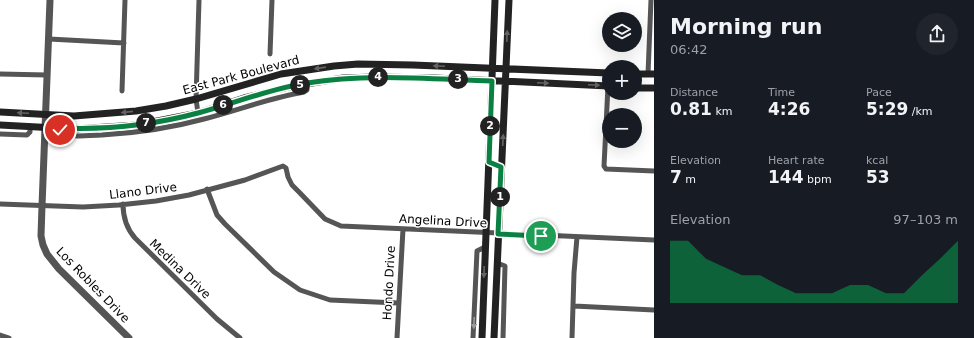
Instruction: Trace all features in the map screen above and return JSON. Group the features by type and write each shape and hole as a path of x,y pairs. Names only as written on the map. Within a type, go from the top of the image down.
{"main road":[{"path":"482,338 495,0"},
{"path":"494,338 509,0"},
{"name":"East Park Boulevard","path":"0,112 74,116 116,113 166,106 196,99 281,74 358,64 602,73"},
{"path":"358,64 359,77"},
{"name":"East Park Boulevard","path":"0,125 60,128 137,125 198,113 250,96 306,83 359,77 435,78 602,86"},
{"path":"642,88 654,88"},
{"path":"489,165 501,167"}],"street":[{"name":"Los Robles Drive","path":"50,0 41,236 43,246 47,254 59,269 129,338"},
{"path":"122,91 125,0"},
{"path":"198,113 196,99 199,0"},
{"path":"270,54 272,0"},
{"path":"651,0 651,74"},
{"path":"49,39 124,43"},
{"path":"0,74 47,76"},
{"name":"East Park Boulevard","path":"60,128 62,134 82,136 139,131 171,126 205,119 258,102 304,92 307,90 306,83"},
{"path":"608,100 604,166 606,169 654,171"},
{"path":"0,134 27,135 30,132 30,126"},
{"name":"Llano Drive","path":"0,204 83,206 156,201 189,195 245,180 283,166"},
{"name":"Angelina Drive","path":"283,166 286,168 292,185 325,219 341,226 654,240"},
{"path":"207,189 217,215 225,224 274,272 300,290 330,300 398,303"},
{"name":"Medina Drive","path":"122,204 122,211 129,232 217,319 240,338"},
{"name":"Hondo Drive","path":"397,338 402,229"},
{"path":"572,338 574,273 577,237"},
{"path":"473,338 477,251 485,247"},
{"path":"497,262 505,266 503,338"},
{"path":"574,306 654,310"},
{"path":"0,334 8,338"}],"route":[{"path":"60,130 60,128 75,129 117,127 168,120 198,113 271,91 306,83 343,78 435,78 492,81 489,162 501,167 501,194 498,234 541,236"}]}
